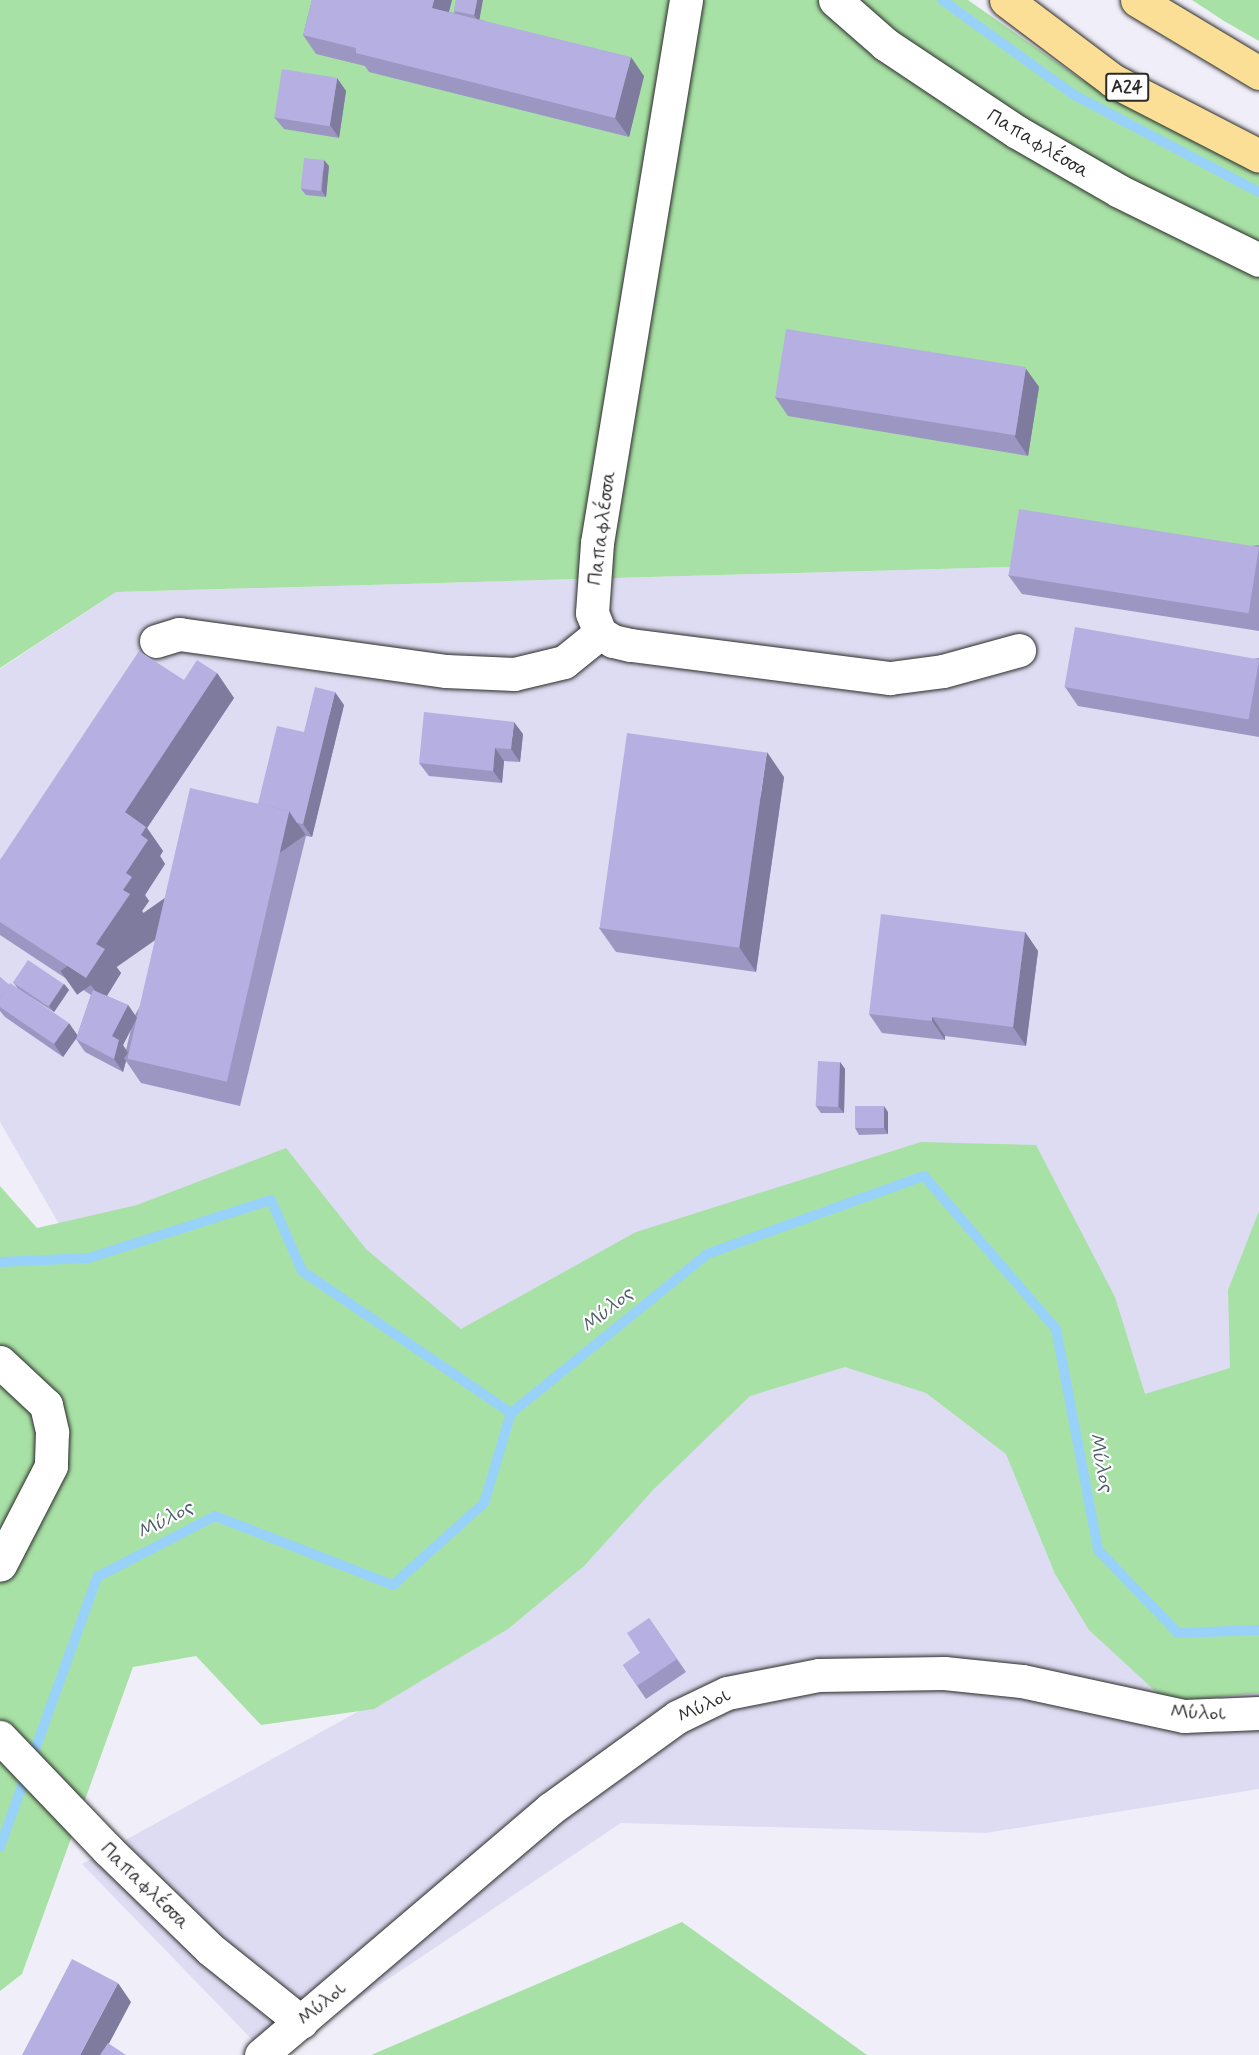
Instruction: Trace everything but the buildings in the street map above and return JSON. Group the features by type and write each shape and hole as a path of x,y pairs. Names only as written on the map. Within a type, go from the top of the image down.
{"highway":[{"name":"Α24","path":"1006,0 1112,80 1259,156"},
{"path":"1137,0 1259,73"}],"street":[{"name":"Παπαφλέσσα","path":"600,633 592,613 597,543 686,0"},
{"name":"Παπαφλέσσα","path":"835,0 885,44 1017,132 1119,191 1259,260"},
{"path":"156,641 179,634 446,671 514,674 564,662 600,633 613,641 632,645 890,678 943,671 1019,650"},
{"path":"0,1362 46,1405 52,1432 51,1466 33,1506 0,1565"},
{"name":"Μύλοι","path":"261,2055 440,1899 550,1809 668,1723 727,1693 819,1675 944,1673 1022,1681 1184,1716 1259,1713"},
{"name":"Παπαφλέσσα","path":"0,1737 108,1851 210,1949 301,2022"}],"shaded area":[{"path":"1259,560 1259,1789 986,1833 621,1823 275,2055 267,2055 82,1864 486,1641 96,1288 0,1122 0,669 116,592"}],"green space":[{"path":"0,0 968,0 1082,80 1259,168 1259,560 116,592 0,668"},
{"path":"1192,0 1259,0 1259,41 1224,21"},
{"path":"921,1142 1036,1145 1115,1297 1145,1394 1230,1368 1228,1290 1259,1211 1259,1693 1167,1702 1089,1630 1055,1574 1006,1454 926,1393 845,1367 750,1396 654,1489 584,1566 508,1629 374,1709 261,1725 196,1656 133,1667 22,1974 0,1991 0,1186 37,1228 137,1205 286,1148 366,1249 461,1329 636,1232"},
{"path":"682,1922 867,2055 371,2055"}],"waterway":[{"path":"942,0 1074,95 1259,192"},
{"name":"Μύλος","path":"0,1847 97,1577 215,1516 393,1585 484,1503 511,1413 707,1254 924,1176 1056,1329 1098,1550 1178,1633 1259,1630"},
{"path":"0,1262 89,1258 271,1200 302,1271 511,1413"}]}
